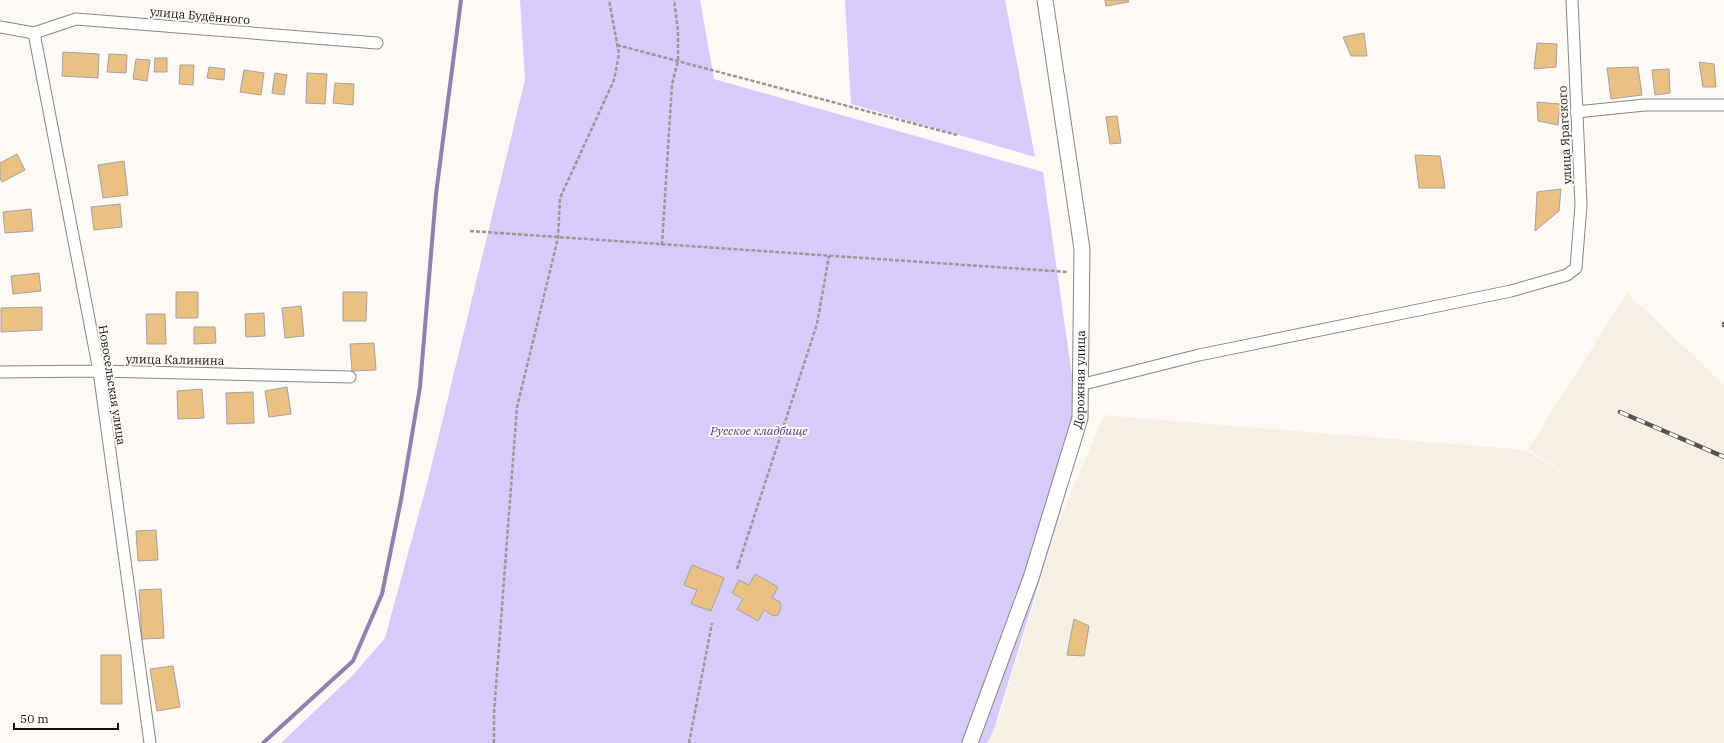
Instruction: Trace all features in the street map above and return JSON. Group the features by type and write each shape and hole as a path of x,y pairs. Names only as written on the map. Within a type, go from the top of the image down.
{"street":[{"name":"Дорожная улица","path":"970,743 1035,563 1080,418 1082,249 1045,0"},
{"name":"улица Ярагского","path":"1080,385 1199,355 1511,291 1567,276 1576,268 1581,205 1572,0"},
{"name":"улица Будённого","path":"0,28 34,33 76,19 377,43"},
{"name":"Новосельская улица","path":"34,33 99,371 150,743"},
{"path":"1576,112 1645,105 1724,105"},
{"name":"улица Калинина","path":"0,372 99,371 350,377"}],"path":[{"path":"494,743 494,713 517,408 558,238 560,198 614,80 619,54 609,0"},
{"path":"662,245 672,84 678,61 678,31 674,0"},
{"path":"617,45 957,134"},
{"path":"470,232 1081,273"},
{"path":"736,569 817,324 829,256"},
{"path":"689,743 712,623"}],"shaded area":[{"path":"1627,293 1724,385 1724,743 986,743 1000,714 1059,521 1104,415 1526,450 1585,487 1528,449"}],"green space":[{"name":"Русское кладбище","path":"520,0 700,0 714,79 1043,172 1078,418 1061,511 993,732 987,743 281,743 353,675 385,638 428,480 525,80"},
{"path":"845,0 1005,0 1035,157 851,104"}],"building":[{"path":"1105,0 1128,0 1129,2 1106,6"},
{"path":"1364,33 1367,56 1351,56 1343,37"},
{"path":"1537,43 1557,44 1556,67 1534,69"},
{"path":"63,52 99,54 98,78 62,76"},
{"path":"109,54 127,55 126,73 107,72"},
{"path":"155,58 167,58 167,72 154,72"},
{"path":"136,59 150,60 147,81 133,79"},
{"path":"1699,62 1714,64 1716,87 1703,87"},
{"path":"180,65 194,65 193,85 179,84"},
{"path":"209,67 225,69 224,80 207,78"},
{"path":"1638,67 1642,95 1611,99 1607,68"},
{"path":"1669,69 1670,93 1655,95 1652,70"},
{"path":"244,70 264,73 261,95 240,92"},
{"path":"275,73 287,75 284,95 272,93"},
{"path":"307,73 327,74 325,104 306,103"},
{"path":"335,83 354,84 353,105 333,103"},
{"path":"1537,102 1560,104 1558,125 1538,121"},
{"path":"1117,116 1121,143 1110,144 1106,117"},
{"path":"17,154 25,170 2,182 0,178 0,163"},
{"path":"1415,155 1440,156 1445,188 1419,188"},
{"path":"124,161 128,195 103,198 98,165"},
{"path":"1561,189 1559,211 1535,231 1537,192"},
{"path":"120,204 122,227 94,230 91,207"},
{"path":"31,209 33,231 5,233 3,212"},
{"path":"39,273 41,291 13,294 11,276"},
{"path":"176,292 198,292 198,318 176,318"},
{"path":"343,292 367,292 366,321 343,321"},
{"path":"301,306 304,336 285,338 282,308"},
{"path":"42,307 42,330 1,332 1,308"},
{"path":"264,313 265,336 246,337 245,314"},
{"path":"146,314 165,314 166,344 147,344"},
{"path":"194,327 215,327 216,343 194,344"},
{"path":"374,343 376,370 352,371 350,344"},
{"path":"287,387 291,414 269,417 265,391"},
{"path":"202,389 204,418 178,419 177,391"},
{"path":"253,392 254,423 227,424 226,393"},
{"path":"156,530 158,560 138,561 136,531"},
{"path":"692,565 724,578 711,611 691,604 697,590 684,585"},
{"path":"755,574 778,587 772,598 780,602 781,608 778,615 774,616 764,610 758,621 737,609 743,599 732,593 739,580 749,585"},
{"path":"161,589 164,638 142,639 139,590"},
{"path":"1074,619 1089,626 1084,656 1067,655"},
{"path":"101,655 121,655 122,704 101,704"},
{"path":"173,666 180,707 157,711 150,669"}],"waterway":[{"path":"263,743 353,661 382,594 401,500 420,387 436,194 461,0"}],"railway":[{"path":"1620,412 1724,457"}]}
